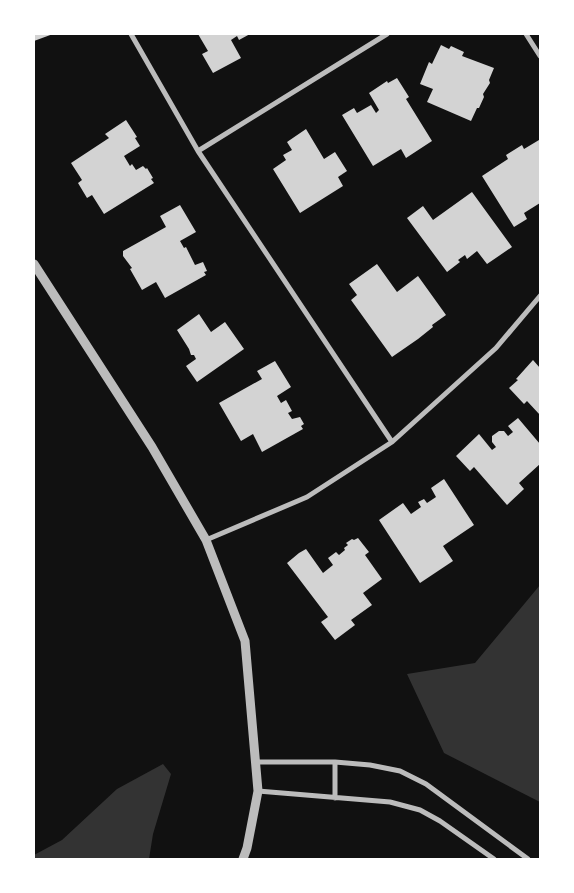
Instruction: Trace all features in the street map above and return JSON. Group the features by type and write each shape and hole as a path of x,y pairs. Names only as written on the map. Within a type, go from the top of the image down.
{"street":[{"path":"131,34 198,151 392,442"},
{"path":"198,151 387,34"},
{"path":"526,34 540,56"},
{"path":"34,264 152,447 206,540 245,641 258,792 247,848 242,859"},
{"path":"206,540 307,497 392,442 496,348 540,296"},
{"path":"255,762 335,762 370,765 400,771 426,784 528,859"},
{"path":"335,762 335,798"},
{"path":"258,792 390,802 420,810 440,821 494,859"}],"shaded area":[{"path":"540,585 540,802 444,753 407,674 475,663"},
{"path":"163,764 171,774 153,834 149,859 34,859 34,855 62,840 117,789"}],"building":[{"path":"34,34 53,34 34,41"},
{"path":"198,34 250,34 239,40 237,36 231,40 241,58 213,73 202,54 208,51"},
{"path":"441,45 449,49 451,46 464,52 462,56 494,68 489,80 490,83 483,94 484,97 471,121 427,102 433,89 420,84 429,62 432,64"},
{"path":"397,78 409,97 406,99 432,141 406,158 401,149 373,166 342,115 354,108 357,113 371,105 376,113 379,110 369,93 387,81 388,83"},
{"path":"126,120 137,137 135,138 140,146 124,156 130,166 132,164 136,170 143,166 147,168 154,183 104,214 92,195 87,198 78,183 82,180 71,163 109,138 105,134"},
{"path":"306,129 324,159 335,152 347,171 338,177 343,186 300,213 273,169 286,160 283,155 292,150 287,142"},
{"path":"539,140 540,203 524,213 527,219 514,227 482,176 508,159 506,155 522,145 524,149"},
{"path":"472,192 512,247 487,264 477,251 467,259 465,255 458,260 460,262 447,272 407,218 423,206 433,220"},
{"path":"180,205 196,232 180,241 184,248 186,247 195,265 203,262 207,271 204,272 206,275 165,298 156,282 142,290 130,269 132,268 123,256 123,251 166,227 160,216"},
{"path":"377,264 397,292 418,276 446,315 432,325 433,327 418,339 392,357 351,300 357,295 349,284"},
{"path":"199,314 211,332 225,322 244,349 197,382 186,366 196,359 194,355 191,355 177,330"},
{"path":"533,360 540,368 540,415 527,401 524,404 509,388 518,380 516,379"},
{"path":"275,361 291,387 277,396 281,403 286,400 292,411 288,413 292,419 300,417 304,424 301,426 303,429 262,452 253,434 241,441 219,403 262,379 257,371"},
{"path":"518,418 540,444 540,464 519,483 524,489 507,505 474,467 470,471 456,456 479,434 492,450 496,447 492,442 492,436 499,431 504,431 508,436 513,432 508,426"},
{"path":"444,479 474,525 443,546 453,561 420,583 379,520 403,503 411,514 421,507 418,502 424,499 427,503 436,497 431,488"},
{"path":"358,538 369,552 365,555 382,579 363,593 372,605 351,620 355,625 335,640 321,622 328,617 287,563 306,549 323,573 333,565 328,558 336,552 339,555 348,545 346,543"}]}
